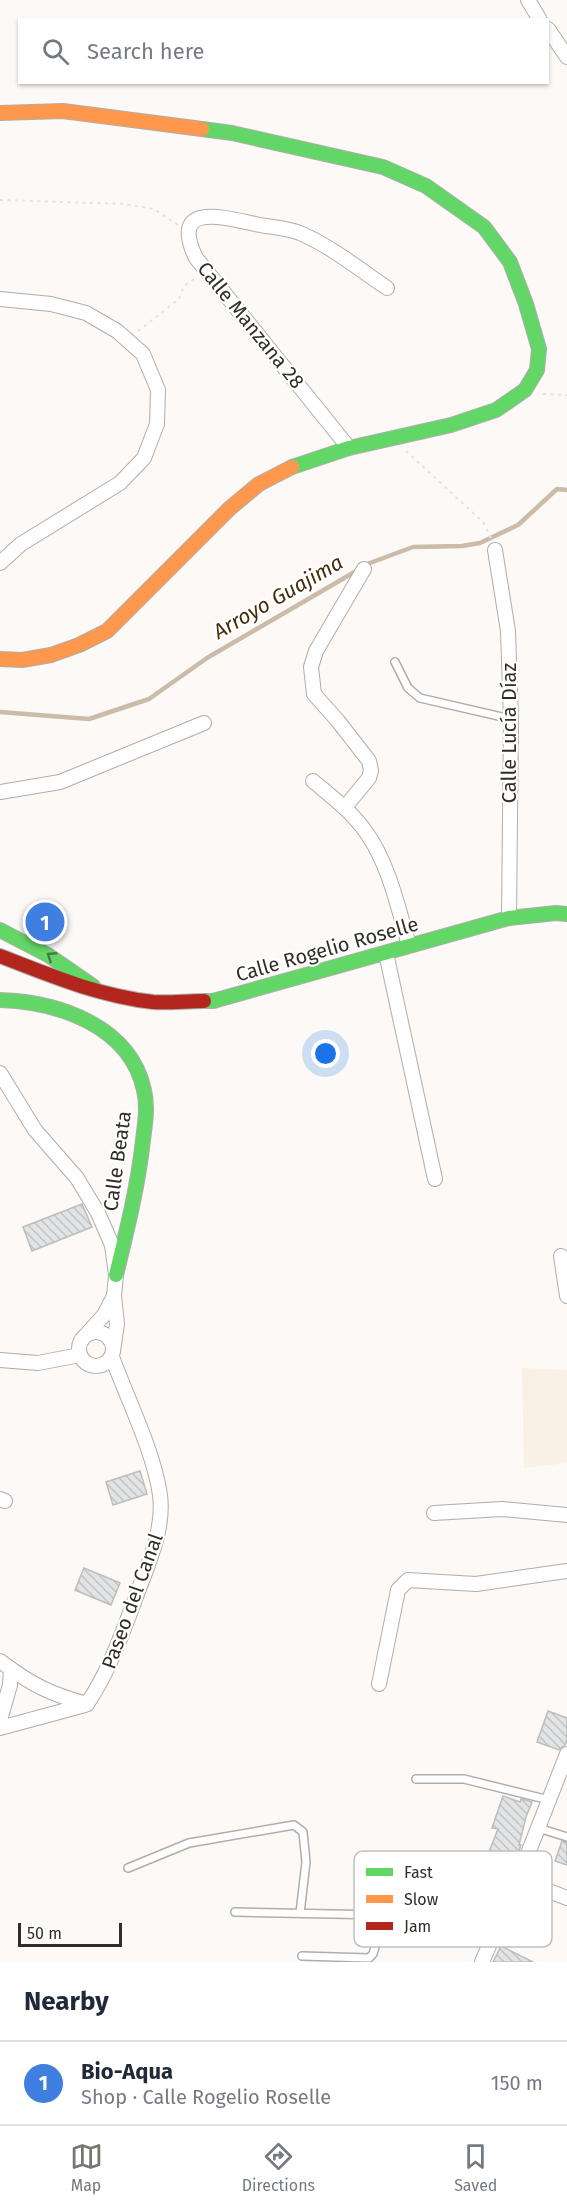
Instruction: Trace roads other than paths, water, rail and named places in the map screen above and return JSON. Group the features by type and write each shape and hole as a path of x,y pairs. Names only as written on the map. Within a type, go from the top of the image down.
{"street":[{"path":"528,0 539,18"},
{"path":"549,30 567,57"},
{"path":"0,113 63,111 232,133 383,167 426,186 484,227 510,262 526,304 539,349 537,370 525,390 496,410 451,425 349,448 285,469 259,484 229,509 129,612 107,631 80,645 51,655 22,660 0,659"},
{"name":"Calle Manzana 28","path":"349,448 196,258 188,232 194,222 203,216 218,216 298,232 329,248 387,288"},
{"path":"0,299 51,304 87,314 117,331 143,354 158,390 157,424 144,458 120,483 21,544 0,563"},
{"name":"Calle Lucía Díaz","path":"495,550 508,631 511,719 508,918"},
{"path":"345,807 369,778 371,770 369,761 314,694 311,668 316,651 364,569"},
{"path":"0,792 60,782 204,723"},
{"path":"313,781 345,807 367,833 385,868 409,945"},
{"name":"Calle Rogelio Roselle","path":"0,956 69,983 97,990 155,1002 213,1001 508,918 567,914"},
{"name":"Calle Rogelio Roselle","path":"0,930 44,951 97,990"},
{"path":"386,953 435,1179"},
{"name":"Calle Beata","path":"0,1000 24,1000 60,1008 96,1024 113,1037 132,1059 144,1090 145,1123 137,1186 116,1275"},
{"name":"Paseo del Canal","path":"0,1073 35,1130 77,1178 98,1213 112,1245 116,1275 114,1296 117,1324 113,1354 156,1472 160,1498 160,1524 148,1563 112,1659 99,1687 87,1704"},
{"path":"561,1256 567,1296"},
{"name":"Paseo del Canal","path":"86,1335 104,1315 114,1296"},
{"path":"97,1331 111,1340 113,1354 104,1365 87,1364 80,1355 80,1344 86,1335 97,1331"},
{"path":"0,1360 38,1363 80,1355"},
{"path":"434,1513 502,1509 567,1515"},
{"path":"379,1684 398,1590 408,1580 476,1584 567,1571"},
{"path":"5,1665 36,1686 87,1704"},
{"path":"0,1720 10,1685 5,1665"},
{"path":"0,1728 87,1704"},
{"path":"529,1851 567,1755"},
{"path":"552,1892 567,1898"},
{"path":"482,1962 489,1947"}],"lane":[{"path":"395,662 408,688 420,698 511,719"},
{"path":"416,1779 464,1779 549,1800"},
{"path":"128,1868 189,1843 294,1825 303,1832 306,1862 300,1913"},
{"path":"538,1828 567,1837"},
{"path":"235,1912 354,1914"},
{"path":"302,1956 369,1958 374,1954 376,1947"}],"waterway":[{"name":"Arroyo Guajima","path":"0,712 89,719 149,699 207,658 370,563 413,547 462,546 480,543 518,525 557,489 567,490"}],"place":[{"name":"Bio-Aqua","path":"45,922"}]}
